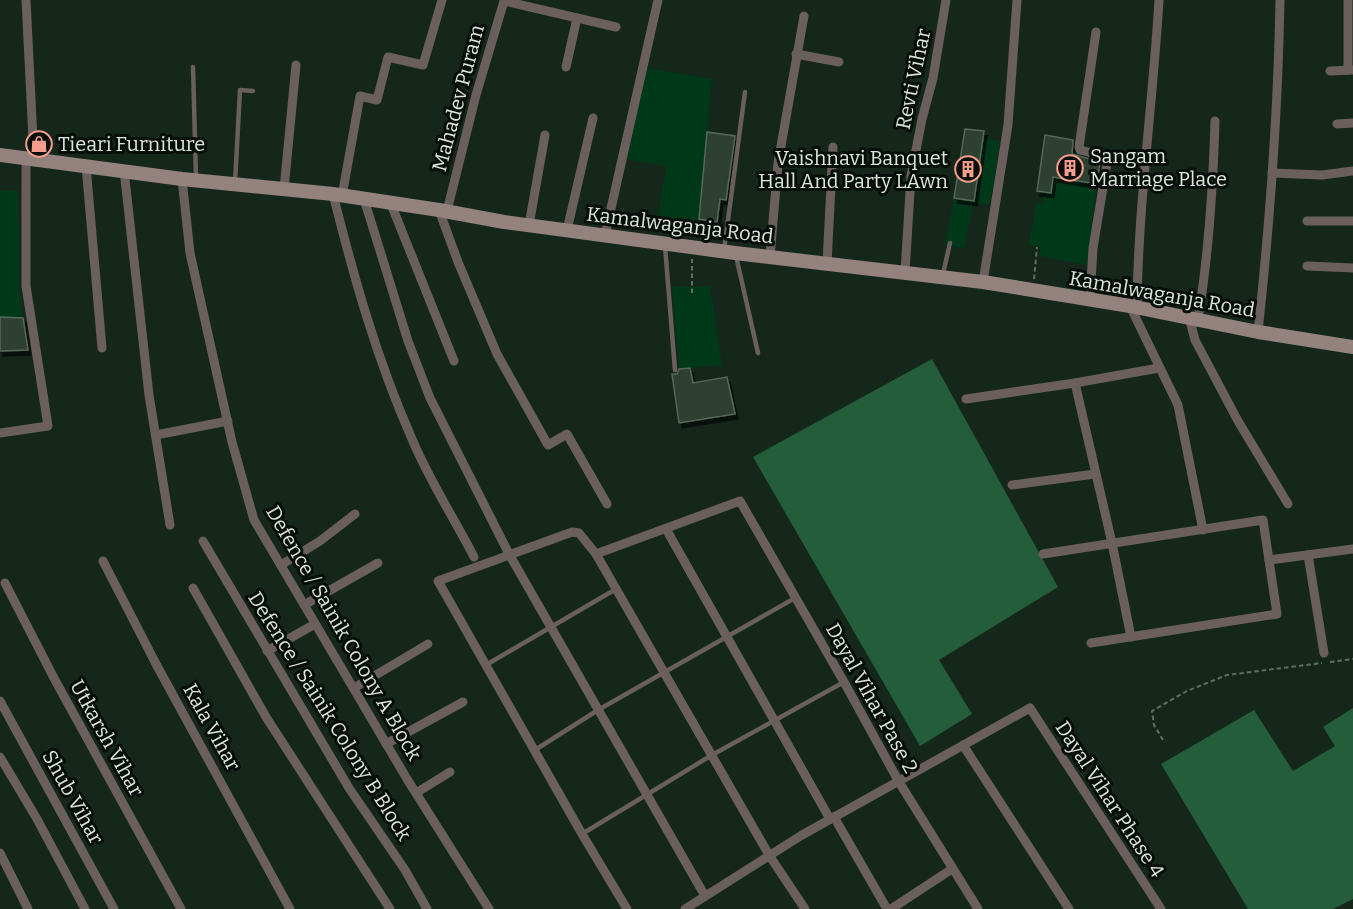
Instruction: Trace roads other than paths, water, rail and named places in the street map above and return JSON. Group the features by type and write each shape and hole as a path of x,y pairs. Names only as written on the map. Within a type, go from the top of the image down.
{"main road":[{"name":"Kamalwaganja Road","path":"0,154 189,179 338,195 529,225 729,252 983,282 1353,347"}],"street":[{"path":"0,433 48,426 26,286 30,159 26,0"},
{"path":"442,0 423,65 388,57 377,100 360,96 338,195 355,281 390,389 413,442 474,557"},
{"path":"605,235 658,0"},
{"name":"Revti Vihar","path":"905,272 911,176 933,78 946,0"},
{"path":"983,282 1008,125 1017,0"},
{"path":"1159,0 1133,307 1159,368 1178,405 1203,530"},
{"path":"1258,332 1278,98 1280,0"},
{"path":"1330,71 1350,70 1348,0"},
{"name":"Mahadev Puram","path":"443,210 504,1 616,27"},
{"path":"770,256 778,163 804,16"},
{"path":"566,67 577,18"},
{"path":"1090,300 1093,248 1108,157 1080,150 1078,147 1096,32"},
{"path":"796,54 839,62"},
{"path":"284,189 296,65"},
{"path":"567,230 593,118"},
{"path":"1215,121 1212,210 1207,262 1194,318 1195,340 1232,411 1288,504"},
{"path":"1337,124 1353,123"},
{"path":"529,225 545,135"},
{"path":"827,263 833,147"},
{"path":"86,165 102,348"},
{"path":"124,171 149,395 170,525"},
{"path":"1272,173 1322,175 1353,171"},
{"name":"Defence / Sainik Colony A Block","path":"189,179 190,252 228,421 254,520 416,794 489,909"},
{"path":"364,199 408,342 430,398 509,554 705,896"},
{"path":"391,204 454,361"},
{"path":"443,210 458,262 497,354 548,445 567,434 608,504"},
{"path":"1307,221 1353,221"},
{"path":"1307,266 1353,267"},
{"path":"966,399 1159,368"},
{"path":"1076,383 1131,637"},
{"path":"156,435 228,421"},
{"path":"1012,485 1095,474"},
{"name":"Dayal Vihar Pase 2","path":"666,530 740,501 899,782 978,909"},
{"path":"281,565 320,541 355,514"},
{"path":"1043,554 1263,520 1277,614 1091,643"},
{"path":"596,554 666,530 774,721 889,909 952,869"},
{"path":"627,909 438,581 572,532 579,533 596,554 769,855 805,909"},
{"name":"Defence / Sainik Colony B Block","path":"203,541 349,788 405,870 427,909"},
{"path":"1269,560 1353,549"},
{"path":"1308,555 1324,653"},
{"name":"Kala Vihar","path":"103,561 156,664 290,909"},
{"path":"304,605 378,563"},
{"name":"Utkarsh Vihar","path":"5,583 55,680 181,909"},
{"path":"193,588 266,717 390,909"},
{"path":"267,651 315,624"},
{"path":"354,688 428,644"},
{"name":"Shub Vihar","path":"0,701 114,909"},
{"path":"386,744 463,702"},
{"name":"Dayal Vihar Phase 4","path":"963,745 1030,708 1161,909"},
{"path":"686,909 697,906 705,896 769,855 963,745 1069,909"},
{"path":"0,757 37,819 85,909"},
{"path":"416,794 450,772"},
{"path":"0,854 28,909"}],"lane":[{"path":"189,179 193,67"},
{"path":"235,184 240,90 253,91"},
{"path":"745,92 729,252 758,353"},
{"path":"665,243 675,370"},
{"path":"943,277 950,243"},
{"path":"486,665 616,589"},
{"path":"535,750 598,710 795,598"},
{"path":"582,834 712,755 844,682"}],"place":[{"name":"Tieari Furniture","path":"39,144"},
{"name":"Sangam Marriage Place","path":"1070,168"},
{"name":"Vaishnavi Banquet Hall And Party LAwn","path":"968,169"}]}
